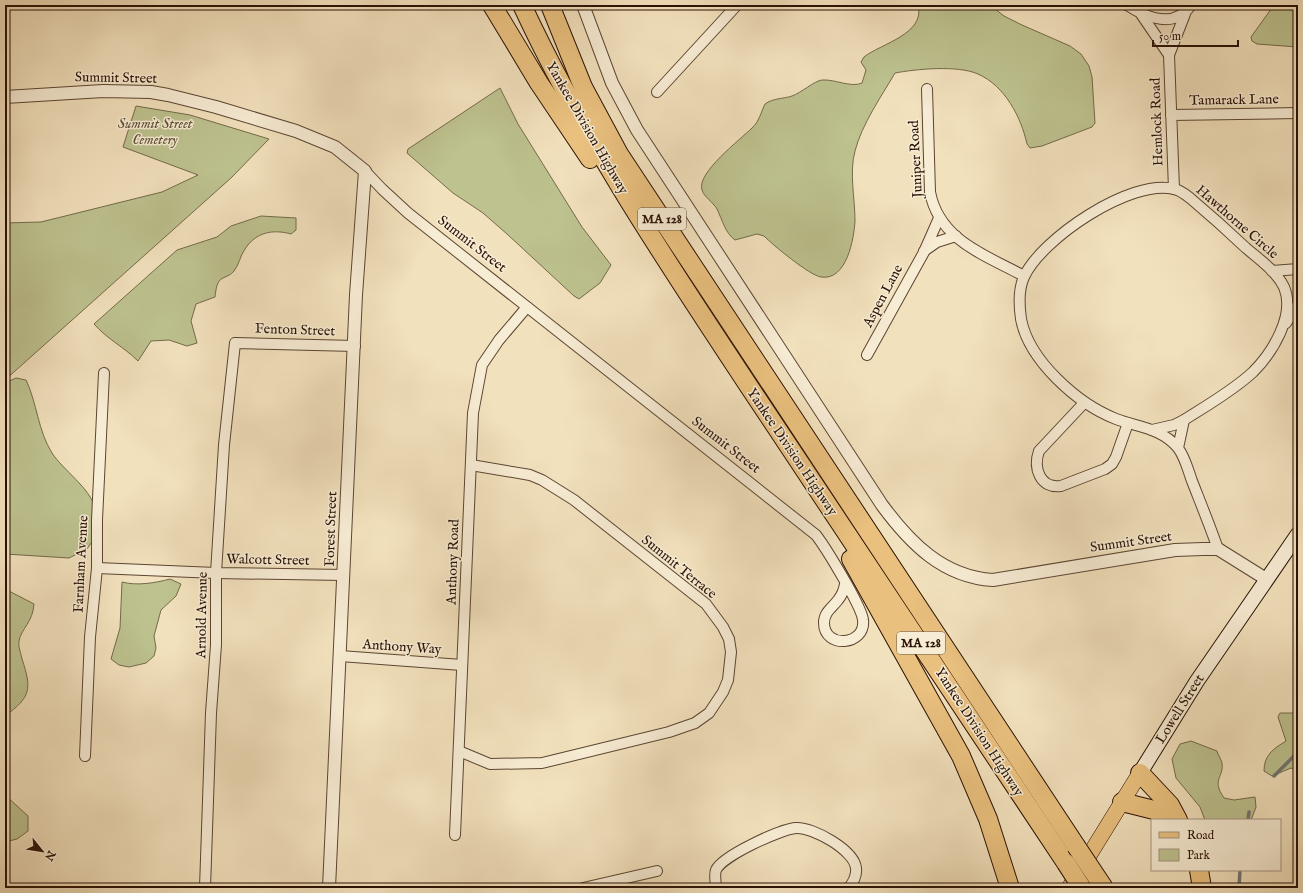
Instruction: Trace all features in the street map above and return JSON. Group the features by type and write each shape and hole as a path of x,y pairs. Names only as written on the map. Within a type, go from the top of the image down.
{"highway":[{"path":"492,5 571,132 674,272"},
{"name":"Yankee Division Highway","path":"522,5 564,92 594,146 774,425 1082,888"},
{"name":"Yankee Division Highway","path":"550,5 583,87 619,154 1104,888"},
{"path":"774,425 961,756 988,819 1010,888"},
{"path":"1140,773 1170,805 1177,819"},
{"path":"1122,802 1154,810 1171,819"},
{"path":"1199,871 1202,888"}],"main road":[{"name":"Lowell Street","path":"1069,888 1197,681 1298,534"}],"street":[{"name":"Summit Street","path":"583,5 612,83 637,130 882,504 908,537 938,562 968,576 993,580 1174,550 1218,549"},
{"path":"656,92 737,5"},
{"path":"1127,5 1141,14 1168,20 1185,14"},
{"name":"Hemlock Road","path":"1174,189 1169,55 1185,14 1191,5"},
{"path":"1141,14 1169,55"},
{"name":"Juniper Road","path":"927,89 930,192 932,203 938,218 944,226 966,244 1024,276"},
{"name":"Summit Street","path":"5,97 103,91 151,92 216,107 296,131 335,147 365,170 382,190 408,213 810,529 827,552 845,584 863,620 863,626 857,637 845,642 839,642 828,634 824,622 829,610 841,596 845,584"},
{"name":"Tamarack Lane","path":"1171,115 1298,114"},
{"name":"Forest Street","path":"329,888 365,170"},
{"name":"Hawthorne Circle","path":"1152,430 1170,426 1184,420 1253,372 1281,332 1286,316 1286,298 1284,288 1272,271 1190,198 1174,189 1157,188 1118,200 1088,216 1051,242 1035,260 1024,276 1020,291 1019,307 1021,320 1030,343 1059,380 1084,403 1096,410 1128,423 1152,430 1166,437 1178,448 1218,549"},
{"name":"Aspen Lane","path":"868,355 924,252 938,218"},
{"name":"Aspen Lane","path":"924,252 937,242 956,236"},
{"path":"1272,271 1298,269"},
{"path":"1281,332 1298,304"},
{"name":"Anthony Road","path":"455,835 473,413 482,365 499,340 527,307"},
{"name":"Fenton Street","path":"234,343 355,346"},
{"name":"Arnold Avenue","path":"205,888 211,713 216,645 216,573 224,445 234,343"},
{"name":"Farnham Avenue","path":"85,756 90,638 97,568 97,520 104,374"},
{"path":"1084,403 1040,451 1037,458 1038,474 1047,485 1053,487 1061,486 1105,469 1116,457 1128,423"},
{"path":"1178,448 1184,420"},
{"name":"Summit Terrace","path":"459,751 490,764 542,763 669,732 695,723 709,713 723,692 728,680 731,652 723,627 706,604 574,500 542,480 530,475 471,465"},
{"path":"1218,549 1266,579"},
{"name":"Walcott Street","path":"97,568 216,573 344,575"},
{"name":"Anthony Way","path":"340,656 462,665"},
{"path":"716,888 716,870 721,863 746,848 794,828 814,831 827,838 853,859 856,868 855,878 849,888"},
{"path":"583,888 657,871"}],"green space":[{"path":"918,5 990,5 1004,16 1070,46 1081,54 1089,66 1092,77 1095,123 1092,127 1042,146 1030,148 1027,144 1021,123 1010,103 1004,94 988,79 970,71 960,69 925,69 895,73 867,121 855,151 852,177 855,221 851,247 843,266 830,276 821,277 808,271 791,259 764,236 757,234 735,240 726,230 717,209 702,190 702,183 712,166 754,126 765,104 768,102 792,96 815,82 822,80 848,84 862,83 866,70 861,62 864,57 909,31 915,24 919,15"},
{"path":"1274,5 1298,5 1298,47 1257,44 1252,41 1251,37"},
{"path":"500,88 518,124 582,227 611,265 600,283 579,299 483,213 453,193 407,153 408,149"},
{"name":"Summit Street Cemetery","path":"136,106 190,115 269,139 231,178 5,380 5,223 41,222 162,192 198,175 123,147"},
{"path":"261,216 296,218 296,230 291,234 278,232 265,233 249,243 234,271 219,281 215,297 196,304 191,321 197,343 187,346 169,340 151,341 138,361 104,334 94,324 177,250 217,237 231,226"},
{"path":"16,378 26,380 44,436 52,453 88,493 95,508 98,533 87,549 69,558 5,554 5,383"},
{"path":"170,579 181,584 176,596 161,610 154,636 156,648 154,656 146,663 129,667 119,665 111,659 120,628 122,582 146,584"},
{"path":"5,589 34,604 32,616 20,637 19,643 27,678 27,692 20,703 5,716"},
{"path":"1280,713 1298,713 1298,771 1291,768 1272,776 1264,771 1264,765 1270,753 1286,741 1278,717"},
{"path":"1191,741 1217,751 1222,763 1218,783 1220,792 1224,798 1234,800 1255,797 1256,807 1251,819 1205,819 1200,807 1176,778 1172,759 1180,744"},
{"path":"5,795 28,816 28,831 17,839 5,842"}],"waterway":[{"path":"1274,776 1298,752"},
{"path":"1248,819 1249,812"},
{"path":"1239,888 1240,871"}]}
